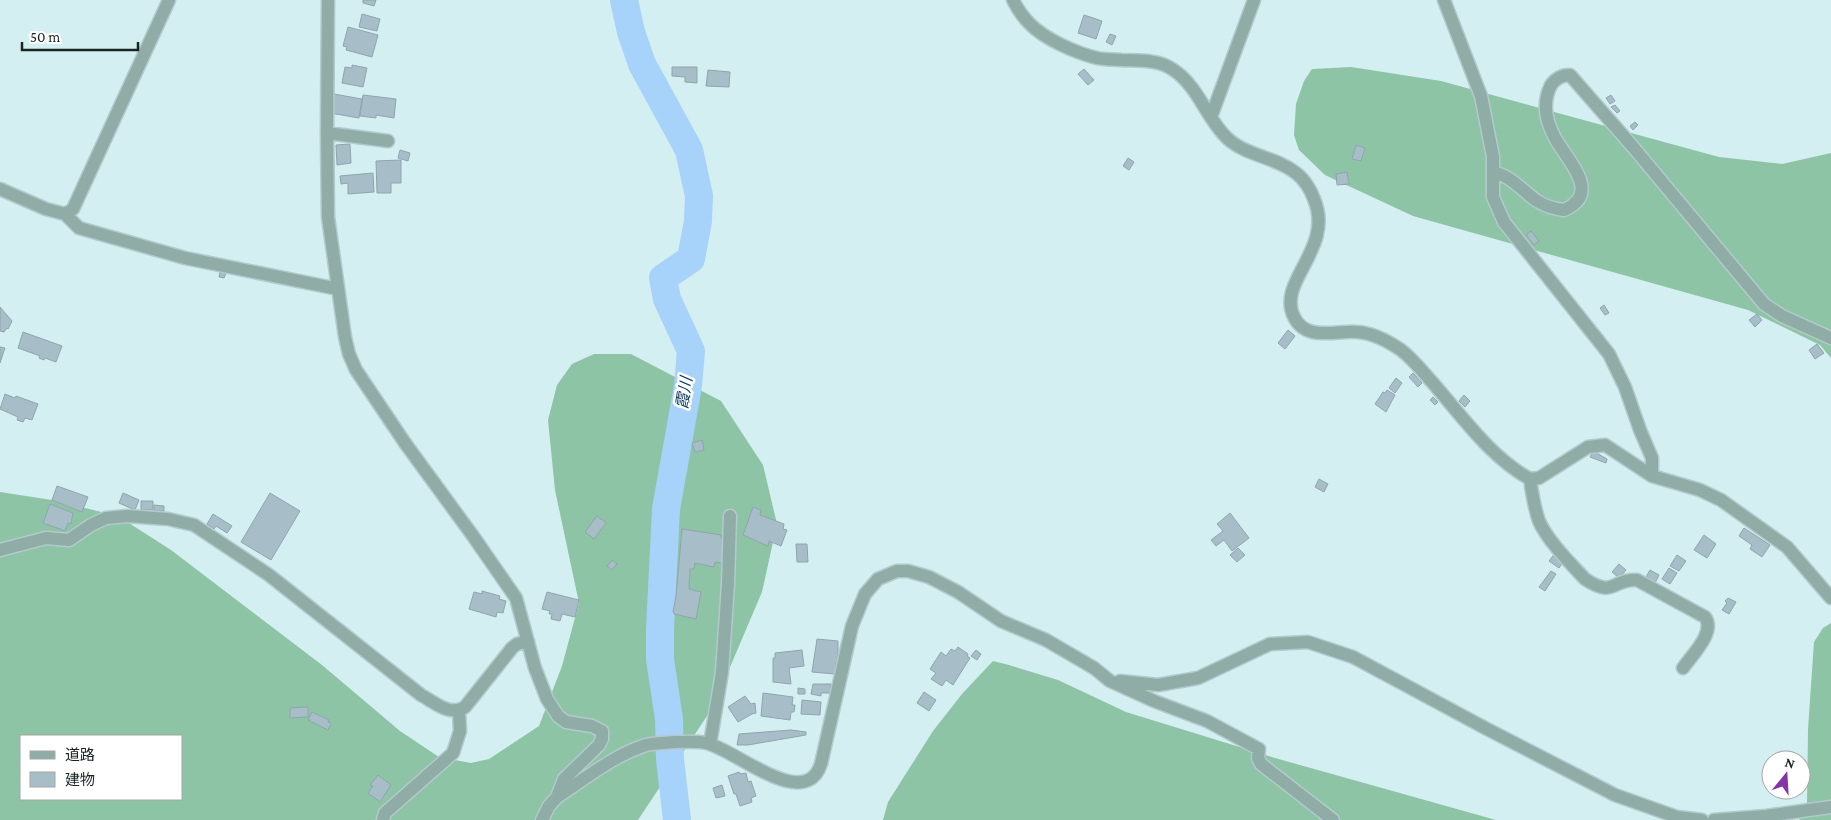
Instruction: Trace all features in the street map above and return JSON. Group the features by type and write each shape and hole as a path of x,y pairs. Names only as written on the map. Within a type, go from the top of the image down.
{"street":[{"path":"65,214 73,209 169,0"},
{"path":"328,0 328,217 347,345 356,370 405,443 516,598 535,668 547,699 558,716 566,722 592,726 602,732 602,739 599,745 564,779 557,797"},
{"path":"1012,0 1029,24 1080,53 1099,58 1160,63 1172,68 1185,78 1227,138 1238,146 1296,173 1311,191 1319,216 1315,244 1290,294 1290,304 1294,319 1301,326 1313,332 1326,334 1357,332 1373,335 1402,351 1414,362 1500,460 1530,479 1539,478 1580,451 1596,445 1605,445 1637,468 1652,476 1700,490 1721,500 1787,547 1831,598"},
{"path":"1211,117 1254,0"},
{"path":"1444,0 1481,96 1493,158 1493,197 1504,222 1594,334 1616,366 1652,458 1652,476"},
{"path":"1493,173 1503,175 1537,201 1549,206 1564,210 1577,203 1581,195 1581,180 1552,132 1545,104 1554,80 1564,75 1570,75 1633,147 1764,304 1782,316 1831,338"},
{"path":"327,133 388,141"},
{"path":"0,189 46,209 65,214 79,228 175,255 338,289"},
{"path":"1530,479 1535,508 1540,523 1549,537 1592,584 1607,589 1618,586 1625,580 1637,580 1705,617 1708,622 1708,630 1684,668"},
{"path":"0,550 46,538 69,540 91,525 106,518 128,516 168,519 194,525 269,575 421,695 441,707 454,711 460,711 465,708 512,648 517,644 528,641"},
{"path":"710,744 722,672 730,516"},
{"path":"542,820 549,806 557,797 622,755 647,745 683,742 710,744 778,778 798,783 812,779 818,774 821,764 852,626 865,594 878,579 897,571 908,570 929,577 958,592 1001,621 1046,640 1094,668 1110,680 1207,721 1259,748 1258,758 1261,764 1333,820"},
{"path":"1110,680 1158,685 1198,678 1270,644 1308,642 1353,657 1608,792 1677,817 1702,820"},
{"path":"383,820 385,813 453,753 460,731 460,711"},
{"path":"1714,820 1766,816 1831,807"}],"green space":[{"path":"1351,67 1441,81 1719,157 1782,164 1831,153 1831,358 1820,345 1748,310 1413,216 1325,175 1299,150 1294,135 1296,104 1304,81 1312,69"},
{"path":"594,354 631,354 721,401 763,465 777,524 762,592 713,707 638,820 0,820 0,492 52,500 118,516 171,550 322,665 400,731 439,757 471,763 489,759 539,726 562,666 579,603 555,490 548,420 557,385 572,364"},
{"path":"1831,623 1831,820 1799,820 1807,800 1811,800 1811,750 1808,750 1808,729 1814,642 1823,628"},
{"path":"993,661 1058,680 1126,712 1275,758 1496,820 883,820 888,802 933,731 962,694"}],"building":[{"path":"363,0 376,0 374,6 363,3"},
{"path":"362,14 380,19 377,31 359,27"},
{"path":"1084,15 1102,21 1096,39 1078,33"},
{"path":"348,27 378,35 372,57 346,50 347,47 343,46"},
{"path":"1110,34 1116,36 1112,45 1106,42"},
{"path":"352,65 367,68 363,87 342,83 345,67 352,68"},
{"path":"672,67 697,67 697,83 685,82 685,77 672,76"},
{"path":"1084,69 1094,80 1088,85 1078,74"},
{"path":"708,70 730,72 729,87 706,86"},
{"path":"334,94 362,99 359,118 330,113"},
{"path":"363,95 396,99 394,118 376,115 376,118 360,116"},
{"path":"1611,95 1615,101 1610,104 1606,98"},
{"path":"1615,105 1620,111 1617,113 1611,107"},
{"path":"1635,122 1638,125 1633,130 1630,126"},
{"path":"350,144 351,163 337,165 336,145"},
{"path":"1356,145 1365,148 1361,161 1352,159"},
{"path":"400,150 410,153 408,161 398,158"},
{"path":"1128,158 1134,162 1129,170 1123,166"},
{"path":"401,160 401,183 391,183 391,193 377,193 376,161"},
{"path":"1347,172 1349,184 1337,185 1336,174"},
{"path":"373,173 374,192 348,194 348,183 341,184 340,176"},
{"path":"1531,231 1539,241 1534,245 1526,235"},
{"path":"220,272 226,273 224,278 219,277"},
{"path":"1604,305 1609,313 1605,315 1600,308"},
{"path":"0,307 12,321 4,332 0,331"},
{"path":"1757,314 1762,320 1755,327 1749,320"},
{"path":"1288,330 1295,336 1285,349 1278,343"},
{"path":"23,332 62,346 56,362 45,358 44,360 39,358 40,356 18,348"},
{"path":"1817,344 1824,353 1815,359 1809,350"},
{"path":"0,347 5,348 0,363"},
{"path":"1413,373 1422,383 1418,387 1409,377"},
{"path":"1396,378 1402,383 1395,393 1389,388"},
{"path":"1387,390 1395,395 1386,412 1375,404 1383,392 1385,393"},
{"path":"5,394 38,404 32,420 25,418 23,422 17,420 18,417 0,409"},
{"path":"1464,395 1470,401 1465,407 1459,401"},
{"path":"1433,397 1438,402 1435,405 1430,400"},
{"path":"702,440 704,450 695,452 692,443"},
{"path":"1593,451 1607,459 1606,463 1590,457"},
{"path":"1319,479 1328,484 1324,492 1315,487"},
{"path":"57,486 88,497 82,512 52,500"},
{"path":"123,493 139,500 135,510 119,503"},
{"path":"270,493 300,511 271,560 241,542"},
{"path":"141,501 153,501 153,510 141,510"},
{"path":"50,504 73,513 71,524 68,523 65,531 43,523"},
{"path":"154,505 164,506 164,511 154,511"},
{"path":"753,507 761,510 760,515 784,524 783,529 787,530 781,546 769,541 768,546 743,535"},
{"path":"1230,513 1249,538 1232,551 1224,540 1216,546 1211,540 1223,531 1217,524"},
{"path":"213,514 232,526 227,533 216,526 214,529 207,524"},
{"path":"597,516 606,523 594,539 585,532"},
{"path":"1744,528 1770,545 1762,557 1750,549 1752,545 1739,536"},
{"path":"682,529 721,535 721,538 724,538 722,563 715,562 714,567 695,563 694,569 690,569 689,589 701,592 696,619 674,614 673,612"},
{"path":"1704,535 1716,544 1707,558 1694,550"},
{"path":"796,544 807,544 808,562 797,562"},
{"path":"1238,548 1245,555 1237,562 1230,555"},
{"path":"1556,552 1566,558 1559,568 1549,561"},
{"path":"1677,555 1686,561 1679,571 1670,566"},
{"path":"612,560 617,564 612,570 607,566"},
{"path":"1619,564 1626,570 1619,578 1612,572"},
{"path":"1669,568 1677,573 1670,584 1662,579"},
{"path":"1650,570 1659,575 1655,583 1646,577"},
{"path":"1551,571 1556,574 1545,591 1539,587"},
{"path":"482,591 500,596 499,599 506,601 503,613 497,612 496,617 469,609 474,592 482,594"},
{"path":"547,592 579,600 575,617 562,614 560,621 551,619 552,614 549,614 550,611 542,609"},
{"path":"1728,598 1736,602 1729,614 1722,610"},
{"path":"817,639 838,641 838,662 836,662 835,674 812,672"},
{"path":"958,647 968,654 967,656 970,658 953,685 946,680 942,686 931,679 936,673 930,669 941,652 946,656 951,649 955,651"},
{"path":"802,650 804,666 789,668 791,684 773,682 773,658 775,658 775,653"},
{"path":"976,650 981,654 977,660 971,656"},
{"path":"813,684 831,684 831,693 821,693 821,696 811,694"},
{"path":"798,688 805,689 805,694 798,694"},
{"path":"924,692 936,700 929,711 917,703"},
{"path":"763,693 793,697 792,705 795,705 794,712 791,712 790,720 761,716"},
{"path":"745,696 751,704 755,703 756,713 738,722 728,707"},
{"path":"802,700 821,702 820,715 801,714"},
{"path":"308,707 308,717 290,718 290,708"},
{"path":"312,712 329,720 328,722 331,723 328,730 308,720"},
{"path":"791,730 806,732 806,735 748,745 737,745 739,734"},
{"path":"739,772 740,774 746,773 748,782 751,781 756,796 751,798 752,802 740,806 728,776"},
{"path":"378,775 391,785 380,802 368,793 373,786 370,785"},
{"path":"722,785 725,796 716,798 713,788"}],"waterway":[{"name":"霞川","path":"624,0 631,32 642,64 689,150 699,196 698,221 691,259 663,278 667,299 691,351 688,386 666,509 660,629 660,659 669,719 670,759 677,820"}]}
